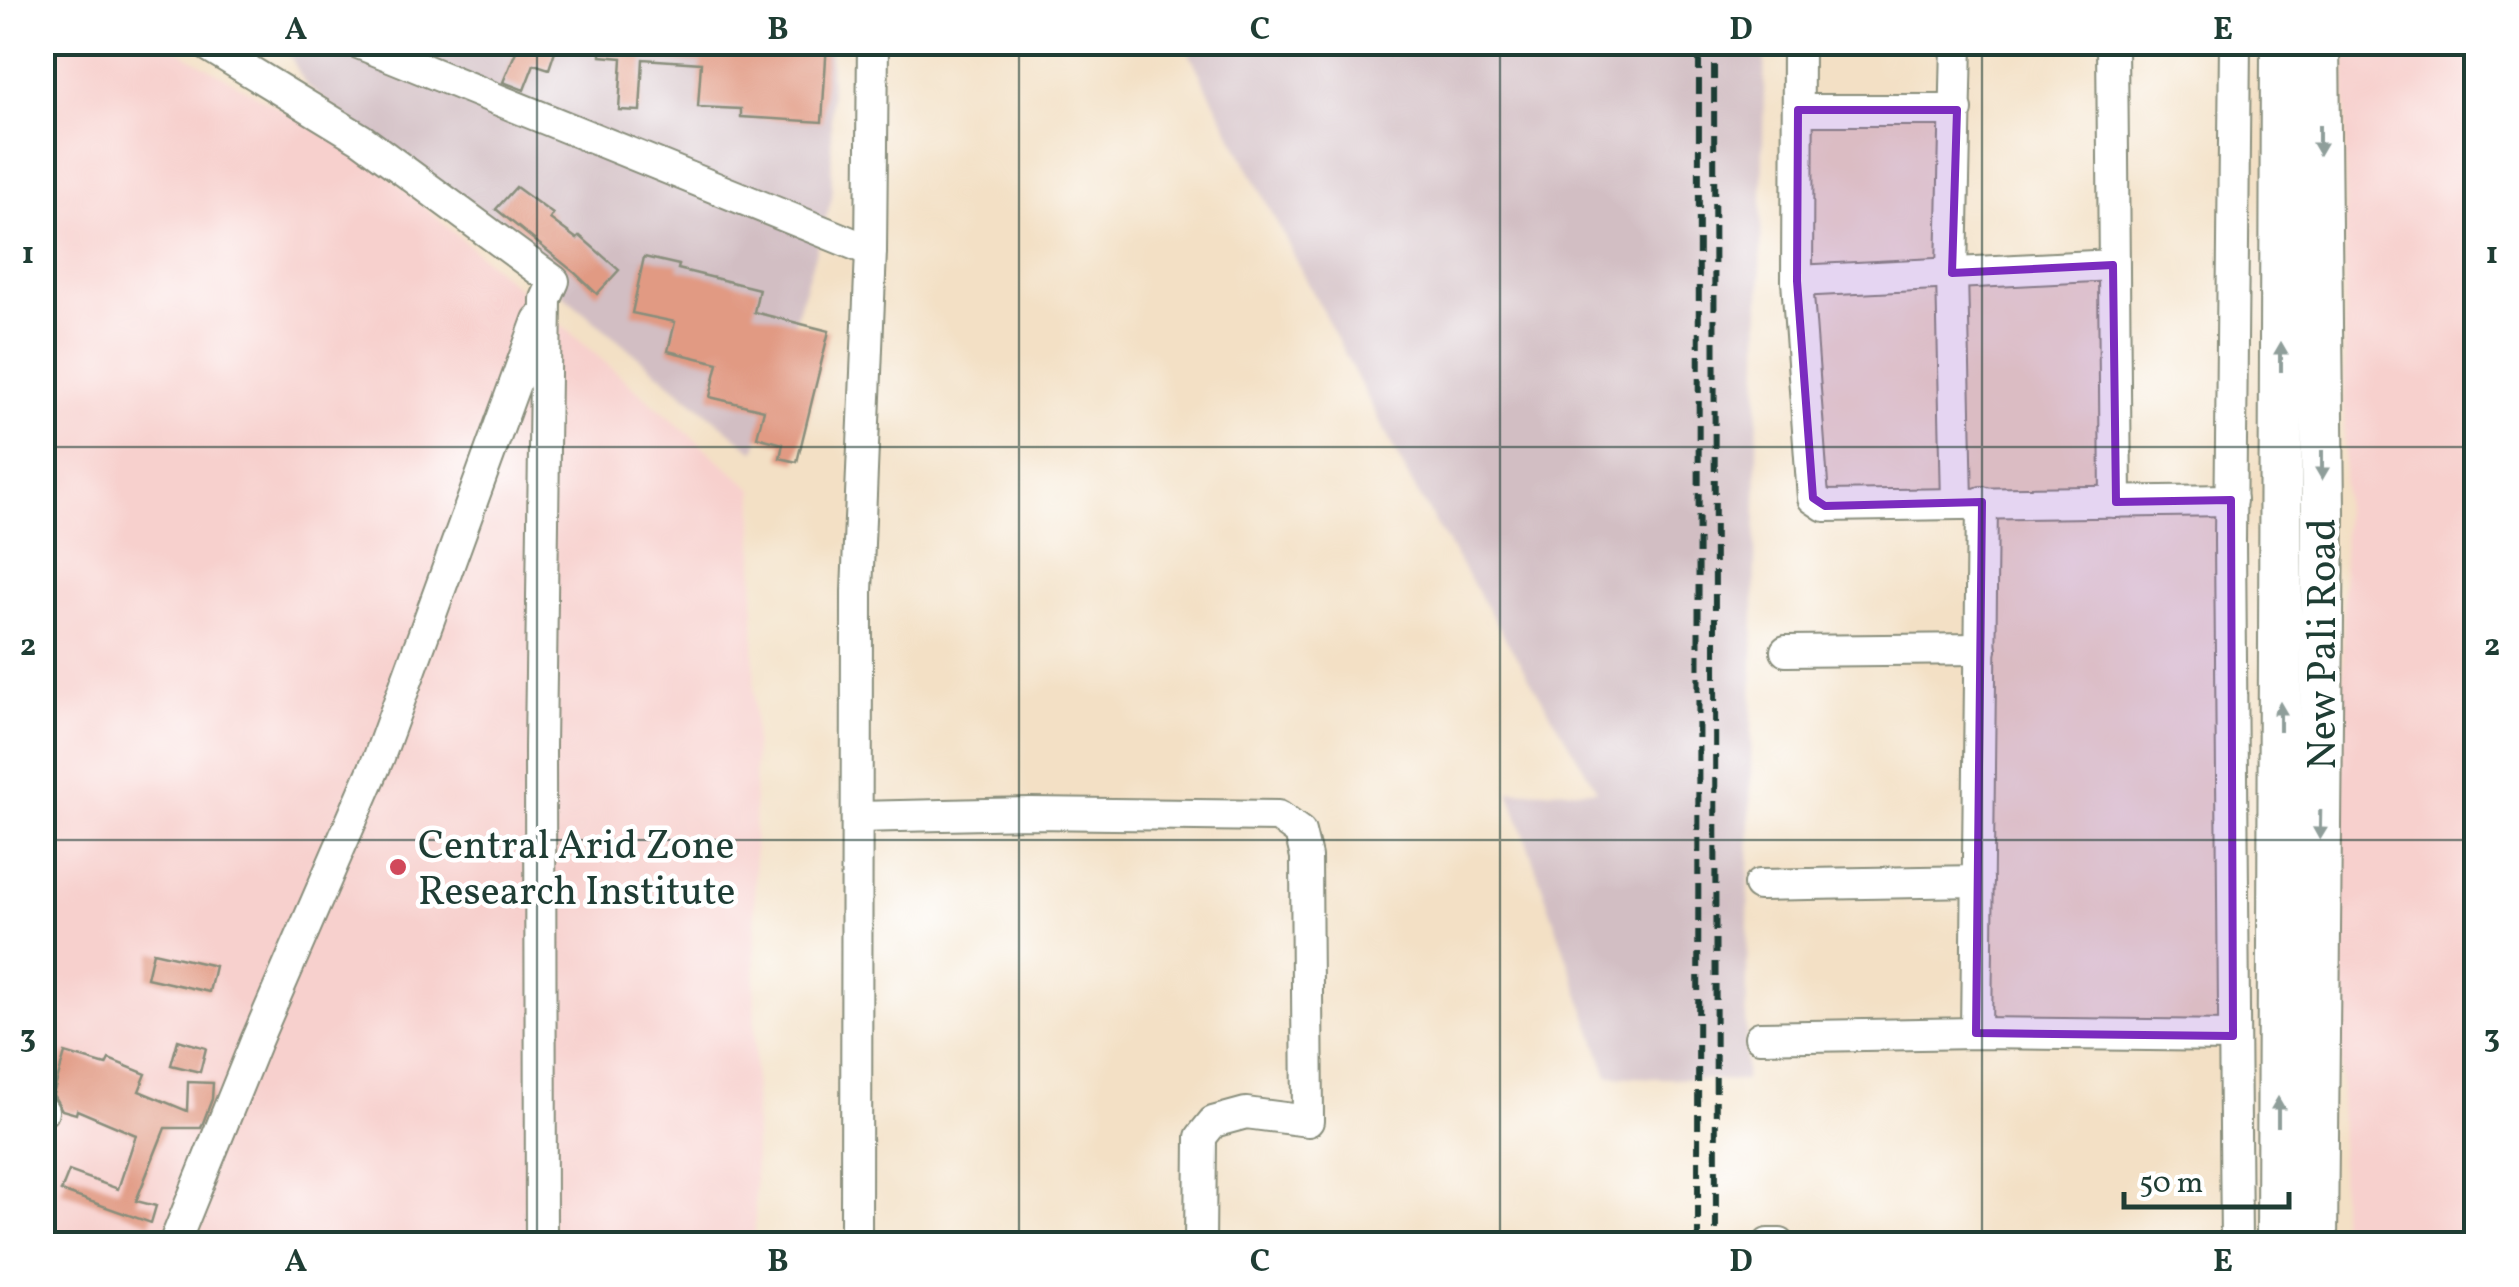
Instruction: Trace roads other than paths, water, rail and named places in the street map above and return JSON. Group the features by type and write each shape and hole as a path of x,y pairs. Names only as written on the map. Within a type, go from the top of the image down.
{"highway":[{"name":"New Pali Road","path":"2278,1244 2282,42"},
{"name":"New Pali Road","path":"2316,1244 2322,511 2318,42"}],"street":[{"path":"174,1244 378,757 554,281 361,139 202,42"},
{"path":"356,42 871,251"},
{"path":"856,1244 856,592 871,251 872,42"},
{"path":"1798,42 1797,281 1812,498 1825,506 2231,500"},
{"path":"1957,42 1952,274 1980,648 1976,1033"},
{"path":"2112,42 2116,502"},
{"path":"2235,42 2231,500 2236,1244"},
{"path":"1798,110 1958,110"},
{"path":"1797,281 2112,265"},
{"path":"541,1244 540,747 546,299"},
{"path":"1786,651 1980,648"},
{"path":"857,817 1278,816 1300,832 1306,857 1308,1121 1246,1114 1213,1122 1201,1137 1200,1244"},
{"path":"1759,885 1978,881"},
{"path":"1760,1037 1976,1033 2233,1036"},
{"path":"1768,1244 1780,1244"}],"railway":[{"path":"1698,1244 1699,42"},
{"path":"1714,42 1716,1244"}],"place":[{"name":"Central Arid Zone Research Institute","path":"398,867"}]}
